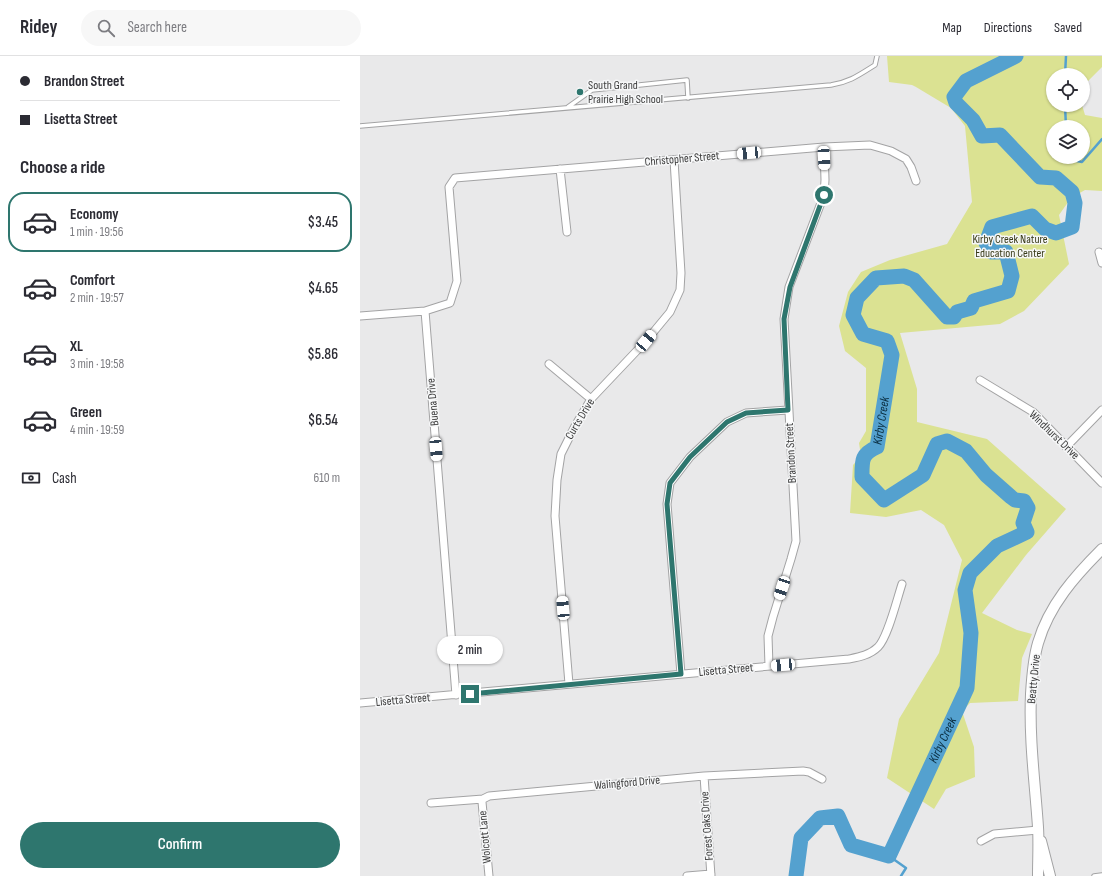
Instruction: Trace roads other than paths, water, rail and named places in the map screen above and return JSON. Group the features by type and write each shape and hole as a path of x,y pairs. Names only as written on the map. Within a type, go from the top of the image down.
{"street":[{"name":"Christopher Street","path":"425,311 450,303 457,281 449,187 455,178 824,147 870,145 891,151 906,159 911,167 916,181"},
{"name":"Brandon Street","path":"769,666 768,636 772,617 796,541 784,319 790,287 824,195 824,147"},
{"name":"Curts Drive","path":"569,684 555,516 557,480 561,454 590,399 646,341 670,312 680,290 681,273 674,160"},
{"path":"560,169 567,232"},
{"path":"1099,252 1102,263"},
{"path":"360,316 425,311"},
{"name":"Buena Drive","path":"425,311 456,695"},
{"path":"548,364 590,399"},
{"name":"Windhurst Drive","path":"980,380 1032,412 1102,483"},
{"path":"681,674 667,504 670,483 690,457 727,422 746,413 788,410"},
{"path":"1066,447 1102,410"},
{"name":"Beatty Drive","path":"1038,876 1038,830 1031,755 1032,674 1037,644 1055,603 1080,572 1102,549"},
{"name":"Lisetta Street","path":"360,703 849,659 867,654 878,647 886,633 902,584"},
{"name":"Walingford Drive","path":"431,803 483,799 489,796 704,776 803,771 809,772 822,779"},
{"name":"Forest Oaks Drive","path":"704,776 711,875"},
{"name":"Wolcott Lane","path":"483,799 482,802 489,876"},
{"path":"981,842 994,834 1038,830"},
{"name":"Beatty Drive","path":"1038,830 1050,876"},
{"path":"687,876 711,875"}],"lane":[{"path":"360,126 845,83 875,65 877,56"},
{"path":"567,108 592,90 687,80 688,98"},
{"path":"1094,876 1102,875"}],"waterway":[{"name":"Kirby Creek","path":"796,876 801,838 820,818 838,816 851,845 889,856 967,688 971,633 965,590 970,573 997,546 1027,532 1023,523 1028,508 1024,501 1015,500 1011,497 986,475 966,451 947,441 937,444 923,475 884,500 862,477 862,467 865,455 877,447 892,355 887,341 863,334 853,315 857,298 876,278 904,276 914,280 947,317 954,317 957,312 971,308 974,301 1008,291 1012,276 1006,252 992,252 986,243 992,227 1032,216 1045,229 1056,233 1072,227 1075,203 1072,192 1056,178 1040,177 1000,135 982,136 973,120 956,103 954,97 966,81 1016,56"},
{"path":"1065,68 1066,56"},
{"path":"1065,112 1066,120"},
{"path":"1090,153 1102,139"},
{"path":"889,856 906,868 901,876"}],"place":[{"name":"South Grand Prairie High School","path":"580,92"}],"park label":[{"name":"Kirby Creek Nature Education Center","path":"1010,246"}]}
